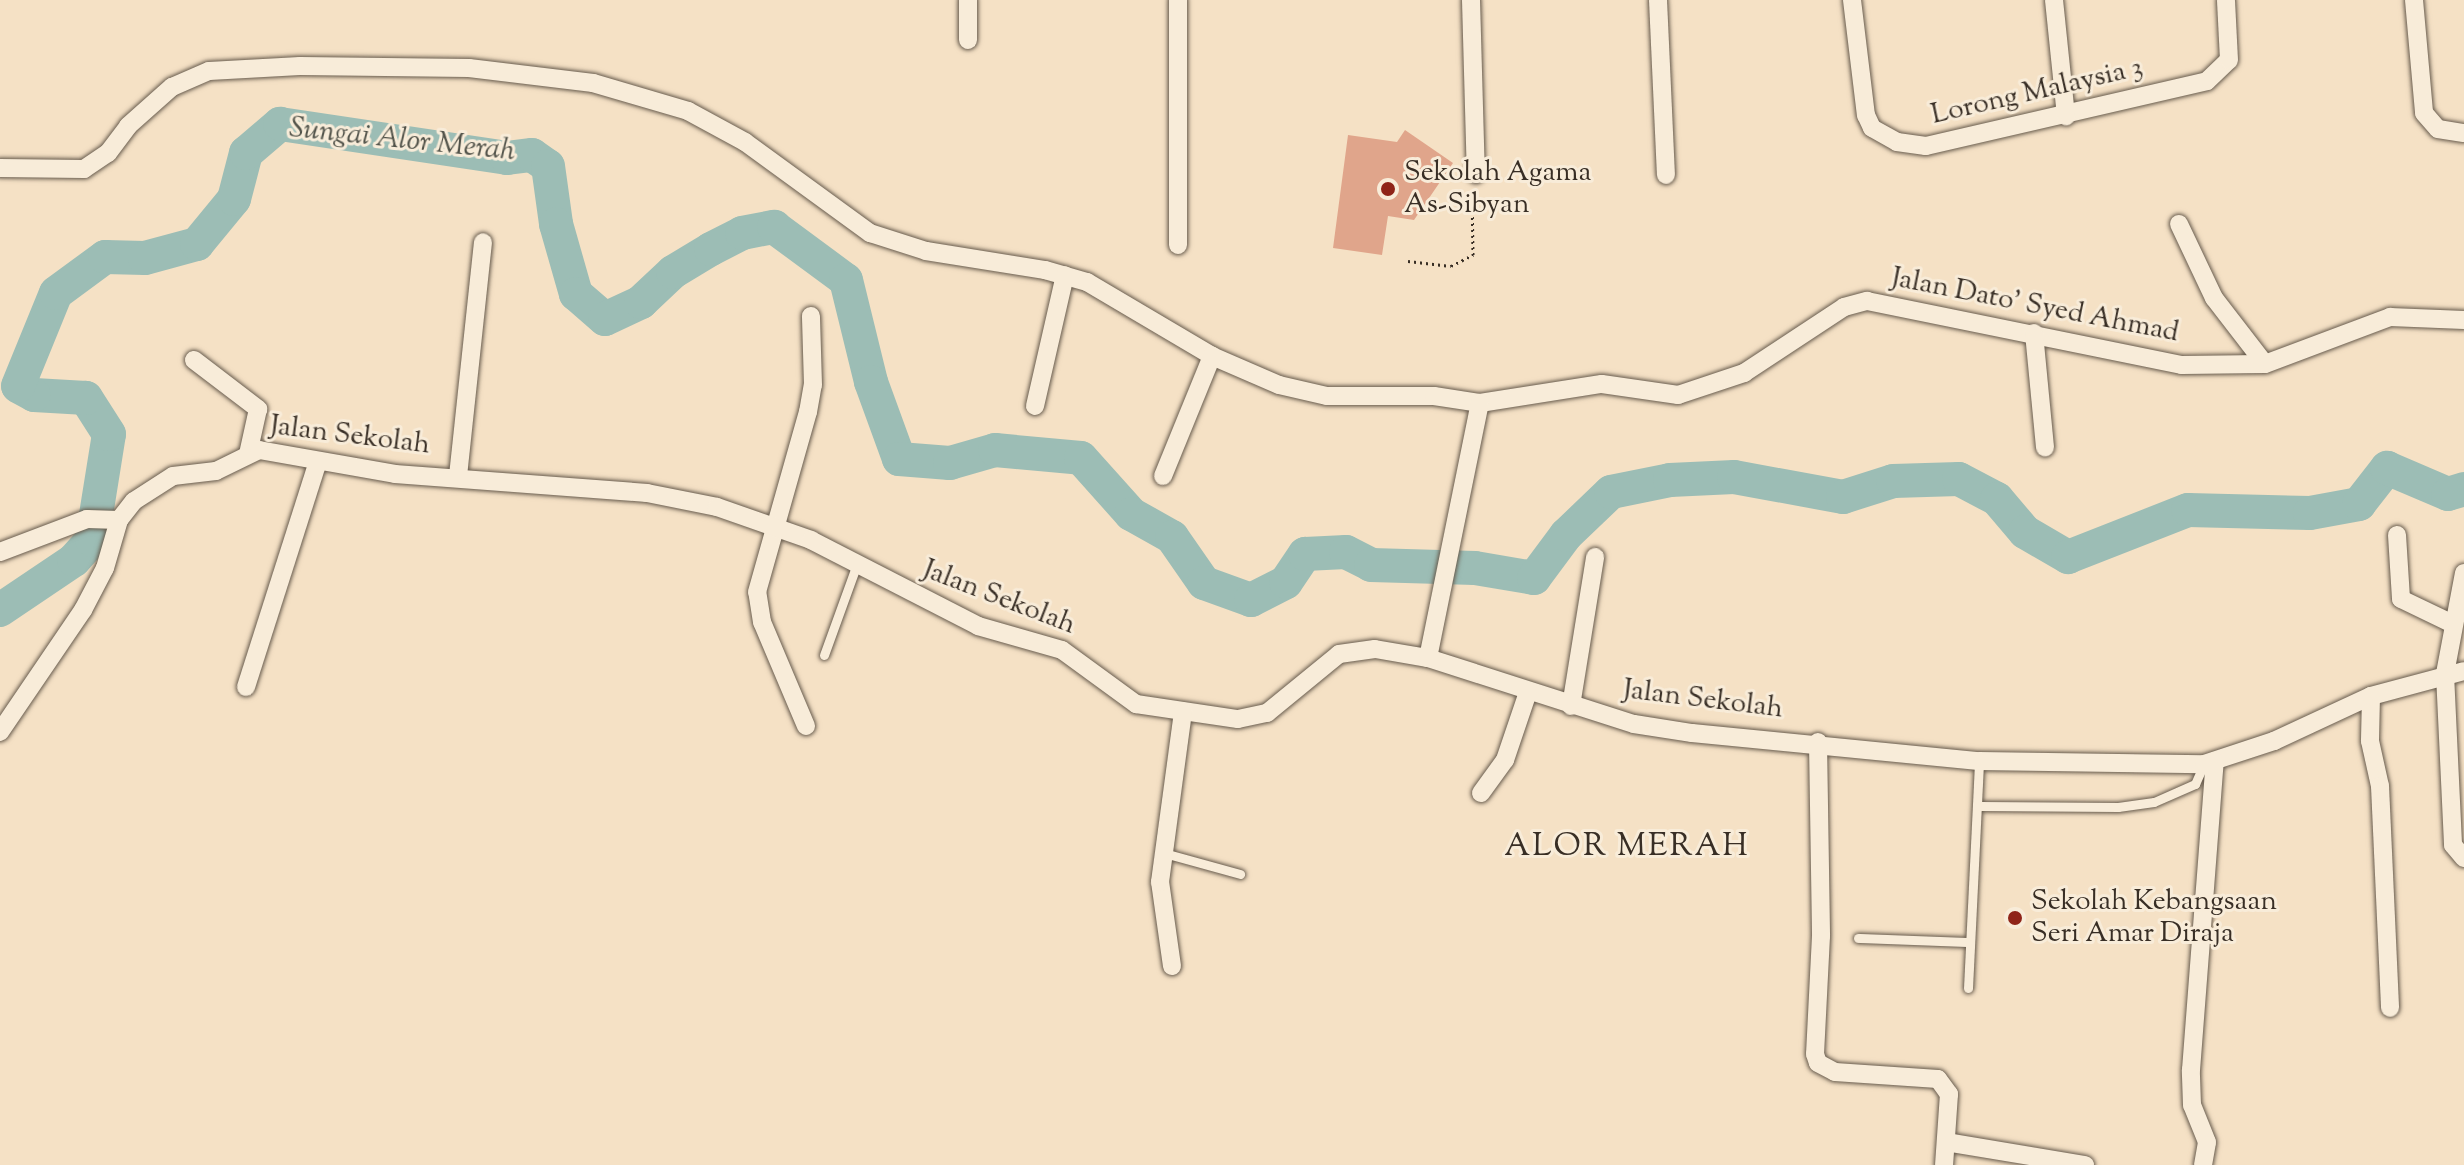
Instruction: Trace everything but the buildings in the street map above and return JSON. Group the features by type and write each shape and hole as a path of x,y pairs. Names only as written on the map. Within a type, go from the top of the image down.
{"street":[{"path":"968,0 968,40"},
{"path":"1178,0 1178,245"},
{"path":"1471,0 1476,174"},
{"path":"1658,0 1666,175"},
{"name":"Lorong Malaysia 3","path":"1852,0 1866,115 1883,137 1918,145 1946,144 2216,77 2229,60 2226,0"},
{"path":"2054,0 2066,116"},
{"path":"2414,0 2424,113 2438,129 2464,133"},
{"name":"Jalan Dato' Syed Ahmad","path":"0,168 84,169 193,74 300,66 520,72 593,83 688,111 745,142 854,224 884,238 926,251 1065,275 1095,287 1212,356 1309,394 1434,396 1480,403 1594,385 1678,395 1705,390 1744,373 1856,302 2034,333 2182,365 2265,364 2373,320 2464,320"},
{"path":"2179,224 2214,298 2265,364"},
{"path":"458,476 483,242"},
{"path":"1035,406 1065,275"},
{"path":"806,726 758,607 760,574 813,385 811,316"},
{"path":"2034,333 2045,447"},
{"path":"1163,476 1212,356"},
{"path":"194,360 258,409 248,454"},
{"path":"1428,658 1480,403"},
{"name":"Jalan Sekolah","path":"0,732 94,590 114,519 157,482 184,473 216,471 248,454 274,452 318,462 672,497 775,524 978,626 1062,650 1136,704 1238,719 1267,713 1324,662 1357,649 1428,658 1571,706 1692,733 1818,742 1979,761 2210,763 2274,741 2371,696 2455,672"},
{"path":"246,687 318,462"},
{"path":"0,552 87,519 114,519"},
{"path":"2397,535 2401,599 2453,624"},
{"path":"1571,706 1595,557"},
{"path":"2464,573 2453,624 2453,845 2464,858"},
{"path":"1481,793 1505,760 1528,692"},
{"path":"2371,696 2370,741 2380,786 2390,1008"},
{"path":"1172,966 1160,898 1183,712"},
{"path":"1818,742 1821,936 1815,1054 1818,1063 1835,1072 1938,1079 1949,1094 1944,1165"},
{"path":"2203,1165 2207,1142 2192,1105 2190,1084 2210,763"},
{"path":"1946,1142 2085,1165"}],"lane":[{"path":"824,655 857,564"},
{"path":"1968,988 1980,806 1979,761"},
{"path":"1980,806 2137,805 2184,791 2195,784 2210,763"},
{"path":"1164,853 1240,874"},
{"path":"1858,938 1969,942"}],"path":[{"path":"1408,261 1451,266 1473,255 1470,199 1476,174"}],"waterway":[{"name":"Sungai Alor Merah","path":"0,610 74,560 92,540 109,434 86,398 34,395 18,386 56,293 105,257 145,258 197,244 234,199 246,153 280,124 507,158 532,155 548,166 556,224 576,294 605,319 641,302 673,272 711,249 742,233 774,227 846,280 871,382 899,459 950,463 995,450 1081,458 1131,514 1172,537 1204,583 1251,600 1286,582 1305,554 1346,552 1371,565 1475,568 1534,578 1566,535 1611,492 1670,480 1734,477 1843,497 1893,481 1959,479 1997,499 2025,532 2068,557 2188,510 2310,513 2359,504 2387,468 2448,494 2464,489"}],"place":[{"name":"Sekolah Agama As-Sibyan","path":"1388,189"},
{"name":"Sekolah Kebangsaan Seri Amar Diraja","path":"2015,918"}],"district":[{"name":"ALOR MERAH","path":"1627,847"}]}
